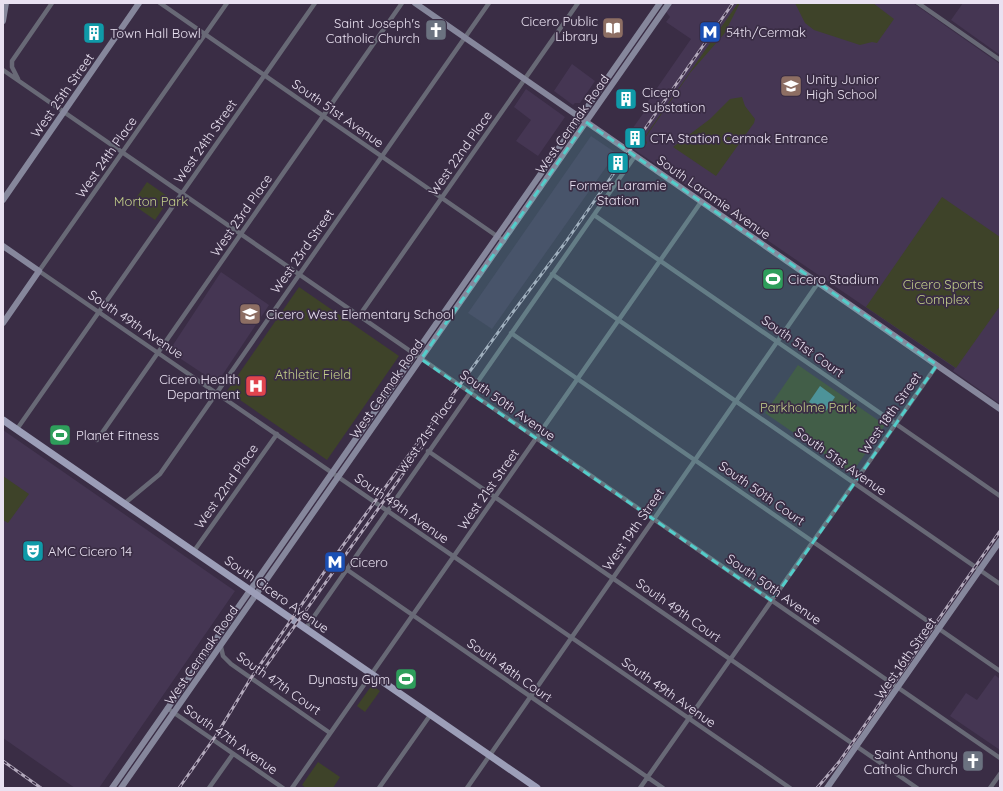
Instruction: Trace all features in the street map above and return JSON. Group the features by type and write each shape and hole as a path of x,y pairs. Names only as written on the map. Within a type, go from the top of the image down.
{"main road":[{"path":"3,21 6,3"},
{"name":"West 25th Street","path":"3,200 139,3"},
{"name":"South Laramie Avenue","path":"415,3 1000,409"},
{"name":"West Cermak Road","path":"112,788 660,3"},
{"name":"West Cermak Road","path":"121,788 504,241 668,3"},
{"name":"South 49th Avenue","path":"3,246 39,271"},
{"name":"West 24th Place","path":"3,323 39,271"},
{"name":"South Cicero Avenue","path":"3,420 537,788"},
{"name":"West 16th Street","path":"827,788 1000,541"}],"street":[{"path":"22,84 12,67 12,61 52,3"},
{"name":"South 51st Avenue","path":"160,3 504,241"},
{"name":"West 24th Place","path":"39,271 227,3"},
{"name":"West 24th Street","path":"17,429 315,3"},
{"name":"West 23rd Place","path":"97,440 402,3"},
{"name":"West 23rd Street","path":"125,503 160,474 489,3"},
{"name":"West 22nd Place","path":"359,316 578,3"},
{"path":"918,3 1000,60"},
{"name":"South 50th Avenue","path":"3,70 1000,758"},
{"name":"West 21st Place","path":"306,628 386,511 635,156"},
{"name":"West 21st Street","path":"292,788 701,202"},
{"name":"South 51st Court","path":"594,215 1000,496"},
{"name":"South 49th Avenue","path":"39,271 790,788"},
{"name":"South 51st Avenue","path":"552,274 1000,584"},
{"name":"West 19th Street","path":"466,788 818,283"},
{"name":"South 50th Court","path":"511,333 1000,671"},
{"name":"West 18th Street","path":"640,788 937,365"},
{"name":"West 22nd Place","path":"194,551 276,434"},
{"name":"South 49th Court","path":"428,451 917,788"},
{"name":"South 48th Court","path":"346,569 663,788"},
{"name":"South 47th Court","path":"221,647 223,656 230,664 330,733"},
{"name":"South 47th Avenue","path":"167,708 283,788"},
{"path":"380,788 431,714"},
{"path":"210,788 233,754"},
{"path":"990,788 1000,774"}],"highlighted area":[{"path":"586,122 937,365 772,601 421,359"}],"shaded area":[{"path":"673,3 913,3 1000,64 1000,404 953,371 955,368 623,142 647,108 646,104 691,39 666,22 670,17 666,12"},
{"path":"963,3 1000,3 1000,55 951,20"},
{"path":"572,64 595,81 580,103 575,103 573,105 554,91"},
{"path":"526,89 565,117 538,156 516,141 531,120 514,107"},
{"path":"591,136 616,153 492,329 468,313"},
{"path":"221,272 269,305 217,383 169,351"},
{"path":"820,386 835,397 826,411 823,411 809,402"},
{"path":"3,430 235,591 99,788 75,788 3,738"},
{"path":"995,675 1000,679 1000,750 950,716 966,693 977,700"}],"green space":[{"path":"738,3 740,3 724,34 690,73 645,138 647,143 643,148 639,145"},
{"path":"795,3 873,3 894,19 877,43 872,42 860,45 814,30 805,23"},
{"path":"742,97 745,106 755,119 754,123 716,176 673,147 710,119 730,99"},
{"name":"Morton Park","path":"147,182 170,198 155,220 132,204"},
{"name":"Cicero Sports Complex","path":"942,197 1000,237 1000,306 956,368 866,307"},
{"name":"Athletic Field","path":"299,287 399,356 327,460 227,391"},
{"name":"Parkholme Park","path":"798,365 885,425 852,473 765,413"},
{"path":"3,476 29,494 8,523 3,520"},
{"path":"372,685 380,691 365,712 357,706"},
{"path":"318,762 340,777 333,788 306,788 302,785"}],"railway":[{"path":"179,788 217,734 251,678 336,555 565,243 733,3"},
{"path":"264,669 423,446"},
{"path":"817,788 839,762 1000,531"},
{"path":"3,761 41,788"}],"place":[{"name":"Cicero Public Library","path":"613,28"},
{"name":"Saint Joseph's Catholic Church","path":"436,30"},
{"name":"54th/Cermak","path":"710,32"},
{"name":"Town Hall Bowl","path":"94,33"},
{"name":"Unity Junior High School","path":"791,86"},
{"name":"Cicero Substation","path":"626,99"},
{"name":"CTA Station Cermak Entrance","path":"635,138"},
{"name":"Former Laramie Station","path":"618,163"},
{"name":"Cicero Stadium","path":"773,279"},
{"name":"Cicero West Elementary School","path":"250,314"},
{"name":"Cicero Health Department","path":"256,386"},
{"name":"Planet Fitness","path":"60,435"},
{"name":"AMC Cicero 14","path":"33,551"},
{"name":"Cicero","path":"335,562"},
{"name":"Dynasty Gym","path":"406,679"},
{"name":"Saint Anthony Catholic Church","path":"973,761"}]}
